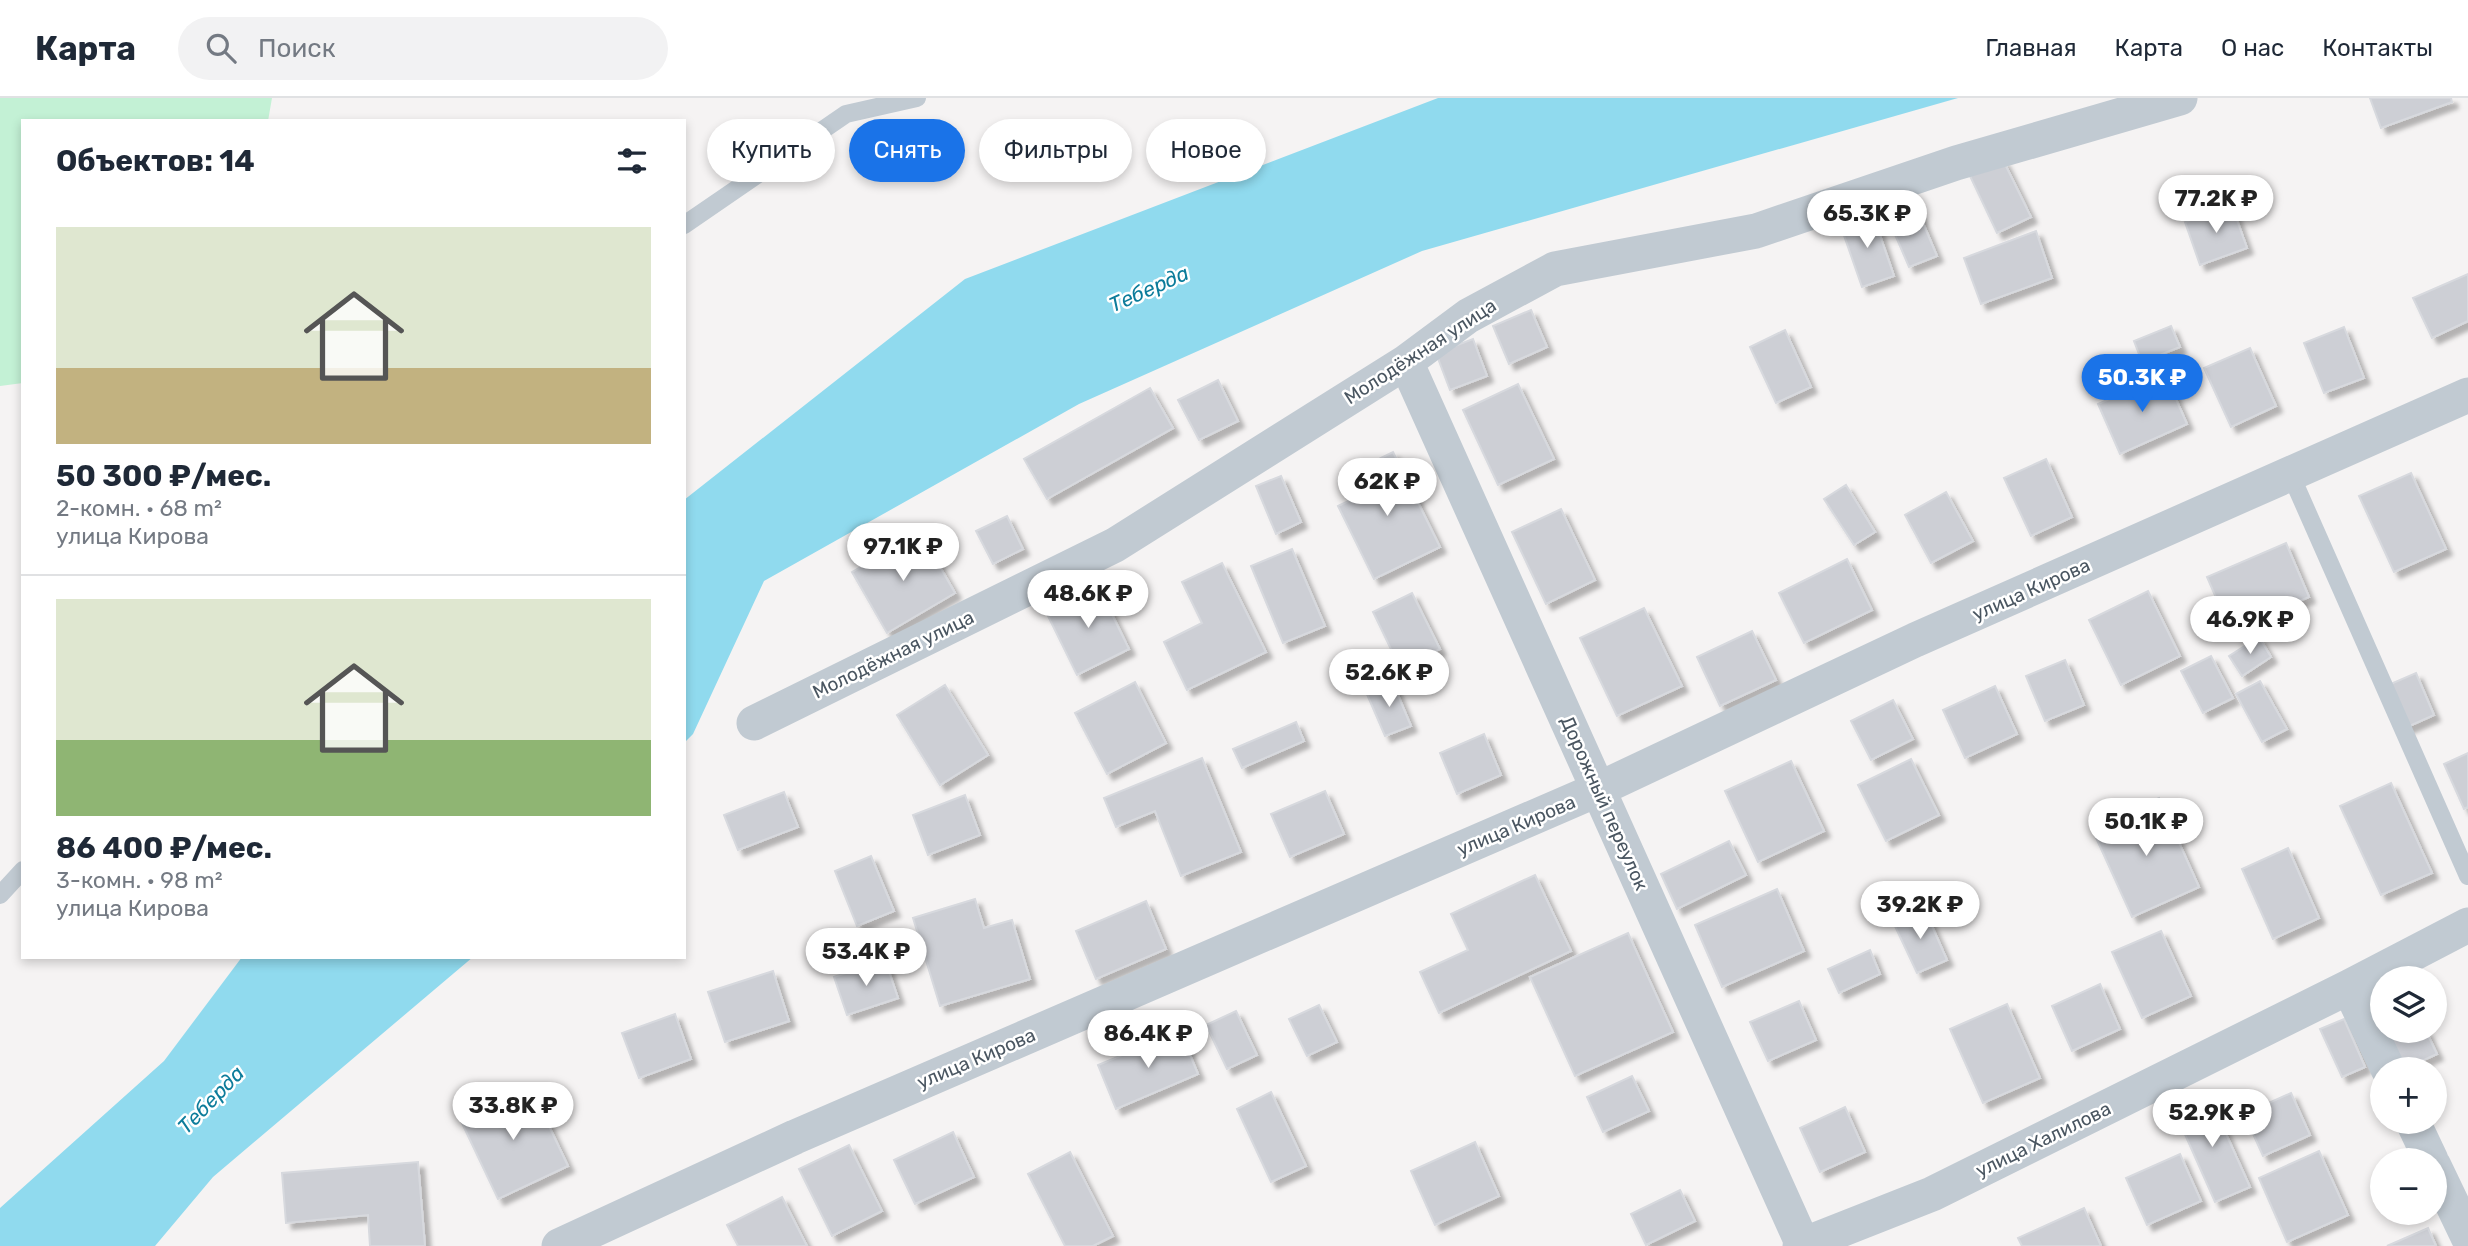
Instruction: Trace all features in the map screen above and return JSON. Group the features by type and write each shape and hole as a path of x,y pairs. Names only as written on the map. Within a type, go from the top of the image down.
{"street":[{"name":"Молодёжная улица","path":"754,723 1115,545 1406,362 1468,316 1555,269 1756,231 1955,163 2180,98"},
{"name":"Дорожный переулок","path":"1406,362 1801,1245"},
{"name":"улица Кирова","path":"559,1246 795,1137 1599,789 1915,640 2468,394"},
{"name":"улица Халилова","path":"1801,1245 1932,1194 2468,925"},
{"path":"2349,987 2382,1057"},
{"path":"2447,1193 2468,1237"}],"lane":[{"path":"686,224 846,114 917,98"},
{"path":"2290,473 2468,876"},
{"path":"0,895 21,872"}],"green space":[{"path":"0,98 272,98 268,119 21,119 21,383 0,386"}],"water":[{"name":"Теберда","path":"1438,98 1958,98 1422,251 1079,404 764,581 693,734 686,741 686,498 965,279 1218,182 1266,182 1266,164"},
{"name":"Теберда","path":"240,959 471,959 213,1177 155,1246 0,1246 0,1208 164,1061"}],"building":[{"path":"2370,98 2451,98 2452,102 2381,128"},
{"path":"2003,160 2031,217 1997,233 1970,176"},
{"path":"1912,197 1937,256 1909,267 1884,209"},
{"path":"2232,206 2247,248 2200,265 2185,222"},
{"path":"1872,212 1894,276 1862,287 1840,224"},
{"path":"2036,231 2052,278 1981,304 1964,258"},
{"path":"2468,274 2468,321 2432,338 2413,298"},
{"path":"1531,310 1547,347 1509,364 1493,326"},
{"path":"2171,326 2180,347 2142,362 2134,341"},
{"path":"2344,327 2364,378 2324,393 2304,343"},
{"path":"1785,330 1811,387 1776,403 1750,347"},
{"path":"1473,339 1487,376 1450,390 1436,353"},
{"path":"2250,348 2276,406 2231,427 2204,368"},
{"path":"2165,374 2187,424 2120,454 2098,404"},
{"path":"1218,380 1238,421 1199,440 1178,400"},
{"path":"1518,384 1554,459 1498,485 1463,410"},
{"path":"1150,388 1173,428 1047,499 1024,459"},
{"path":"1393,452 1440,547 1374,579 1338,506 1359,496 1348,474"},
{"path":"2046,459 2072,517 2031,536 2004,478"},
{"path":"2411,473 2446,549 2394,572 2359,496"},
{"path":"1281,476 1301,522 1276,534 1256,486"},
{"path":"1846,485 1875,532 1854,545 1824,499"},
{"path":"1946,492 1973,541 1931,563 1905,515"},
{"path":"1561,509 1595,580 1546,604 1512,532"},
{"path":"1007,516 1023,549 993,564 976,531"},
{"path":"920,532 955,593 887,633 852,572"},
{"path":"2286,543 2309,597 2230,630 2207,577"},
{"path":"1292,549 1325,626 1283,643 1251,566"},
{"path":"1847,559 1872,610 1804,643 1779,593"},
{"path":"1222,563 1266,652 1187,690 1164,642 1202,623 1182,582"},
{"path":"1098,586 1129,649 1077,675 1046,612"},
{"path":"2148,591 2180,656 2121,685 2089,620"},
{"path":"1412,593 1440,649 1400,668 1373,612"},
{"path":"1644,608 1682,686 1617,716 1580,638"},
{"path":"1752,631 1776,680 1720,706 1697,657"},
{"path":"2259,637 2271,657 2242,676 2229,656"},
{"path":"2211,656 2233,698 2203,713 2181,671"},
{"path":"2065,660 2084,705 2045,721 2026,676"},
{"path":"2416,673 2434,715 2405,728 2386,686"},
{"path":"1392,681 1411,726 1385,736 1366,692"},
{"path":"2260,681 2287,729 2262,742 2236,694"},
{"path":"1135,682 1166,743 1107,774 1075,713"},
{"path":"945,685 988,755 940,785 897,715"},
{"path":"1995,686 2017,734 1965,758 1943,710"},
{"path":"1893,700 1913,739 1871,760 1851,721"},
{"path":"1296,722 1304,741 1242,768 1233,749"},
{"path":"1484,734 1501,775 1457,794 1440,753"},
{"path":"2468,753 2468,807 2464,809 2444,764"},
{"path":"1202,758 1241,852 1181,876 1155,811 1116,827 1104,798"},
{"path":"1911,759 1939,815 1886,841 1858,785"},
{"path":"1791,761 1824,831 1758,862 1725,791"},
{"path":"2391,783 2432,873 2381,895 2340,806"},
{"path":"1325,791 1344,834 1290,857 1271,814"},
{"path":"784,792 798,827 738,850 724,815"},
{"path":"965,795 980,835 928,855 913,815"},
{"path":"2159,798 2199,887 2132,917 2092,829"},
{"path":"1729,841 1746,875 1677,909 1661,874"},
{"path":"2288,848 2319,918 2273,939 2242,869"},
{"path":"871,856 894,911 857,926 835,871"},
{"path":"1535,875 1571,951 1439,1013 1420,972 1468,950 1451,914"},
{"path":"1777,889 1804,951 1722,987 1695,925"},
{"path":"975,899 984,928 1012,920 1030,979 940,1006 913,918"},
{"path":"1146,901 1166,949 1096,979 1076,931"},
{"path":"1924,908 1947,960 1917,973 1893,922"},
{"path":"2161,931 2191,996 2142,1018 2112,952"},
{"path":"1628,933 1673,1032 1575,1076 1530,977"},
{"path":"1870,950 1880,974 1839,993 1828,969"},
{"path":"885,960 898,998 847,1015 834,977"},
{"path":"773,971 789,1021 725,1042 708,992"},
{"path":"2100,984 2120,1029 2072,1051 2052,1006"},
{"path":"1799,1001 1816,1040 1768,1061 1750,1022"},
{"path":"2007,1004 2040,1078 1983,1103 1950,1029"},
{"path":"1319,1005 1337,1042 1307,1056 1289,1019"},
{"path":"1236,1011 1257,1055 1227,1069 1206,1025"},
{"path":"675,1014 691,1059 639,1078 622,1033"},
{"path":"2344,1019 2365,1067 2342,1077 2320,1029"},
{"path":"1180,1031 1198,1074 1116,1109 1098,1065"},
{"path":"2393,1043 2432,1043 2437,1054 2430,1057 2399,1057"},
{"path":"1632,1076 1649,1111 1603,1132 1587,1097"},
{"path":"529,1084 568,1166 498,1199 459,1117"},
{"path":"1271,1092 1306,1166 1271,1182 1237,1109"},
{"path":"2291,1093 2310,1135 2263,1156 2244,1114"},
{"path":"2209,1096 2250,1187 2215,1202 2175,1112"},
{"path":"1845,1107 1865,1152 1820,1172 1800,1128"},
{"path":"953,1132 974,1177 915,1204 894,1160"},
{"path":"1475,1142 1499,1196 1435,1225 1411,1171"},
{"path":"849,1145 882,1211 832,1236 799,1169"},
{"path":"2319,1151 2348,1215 2287,1242 2259,1178"},
{"path":"1070,1152 1113,1236 1093,1246 1065,1246 1028,1174"},
{"path":"2180,1154 2201,1201 2147,1225 2126,1178"},
{"path":"418,1162 425,1246 370,1246 368,1215 286,1223 282,1173"},
{"path":"1680,1190 1695,1221 1646,1245 1631,1214"},
{"path":"782,1197 807,1246 738,1246 727,1225"},
{"path":"2084,1208 2101,1246 2022,1246 2018,1238"},
{"path":"2428,1228 2436,1246 2387,1246"}]}
